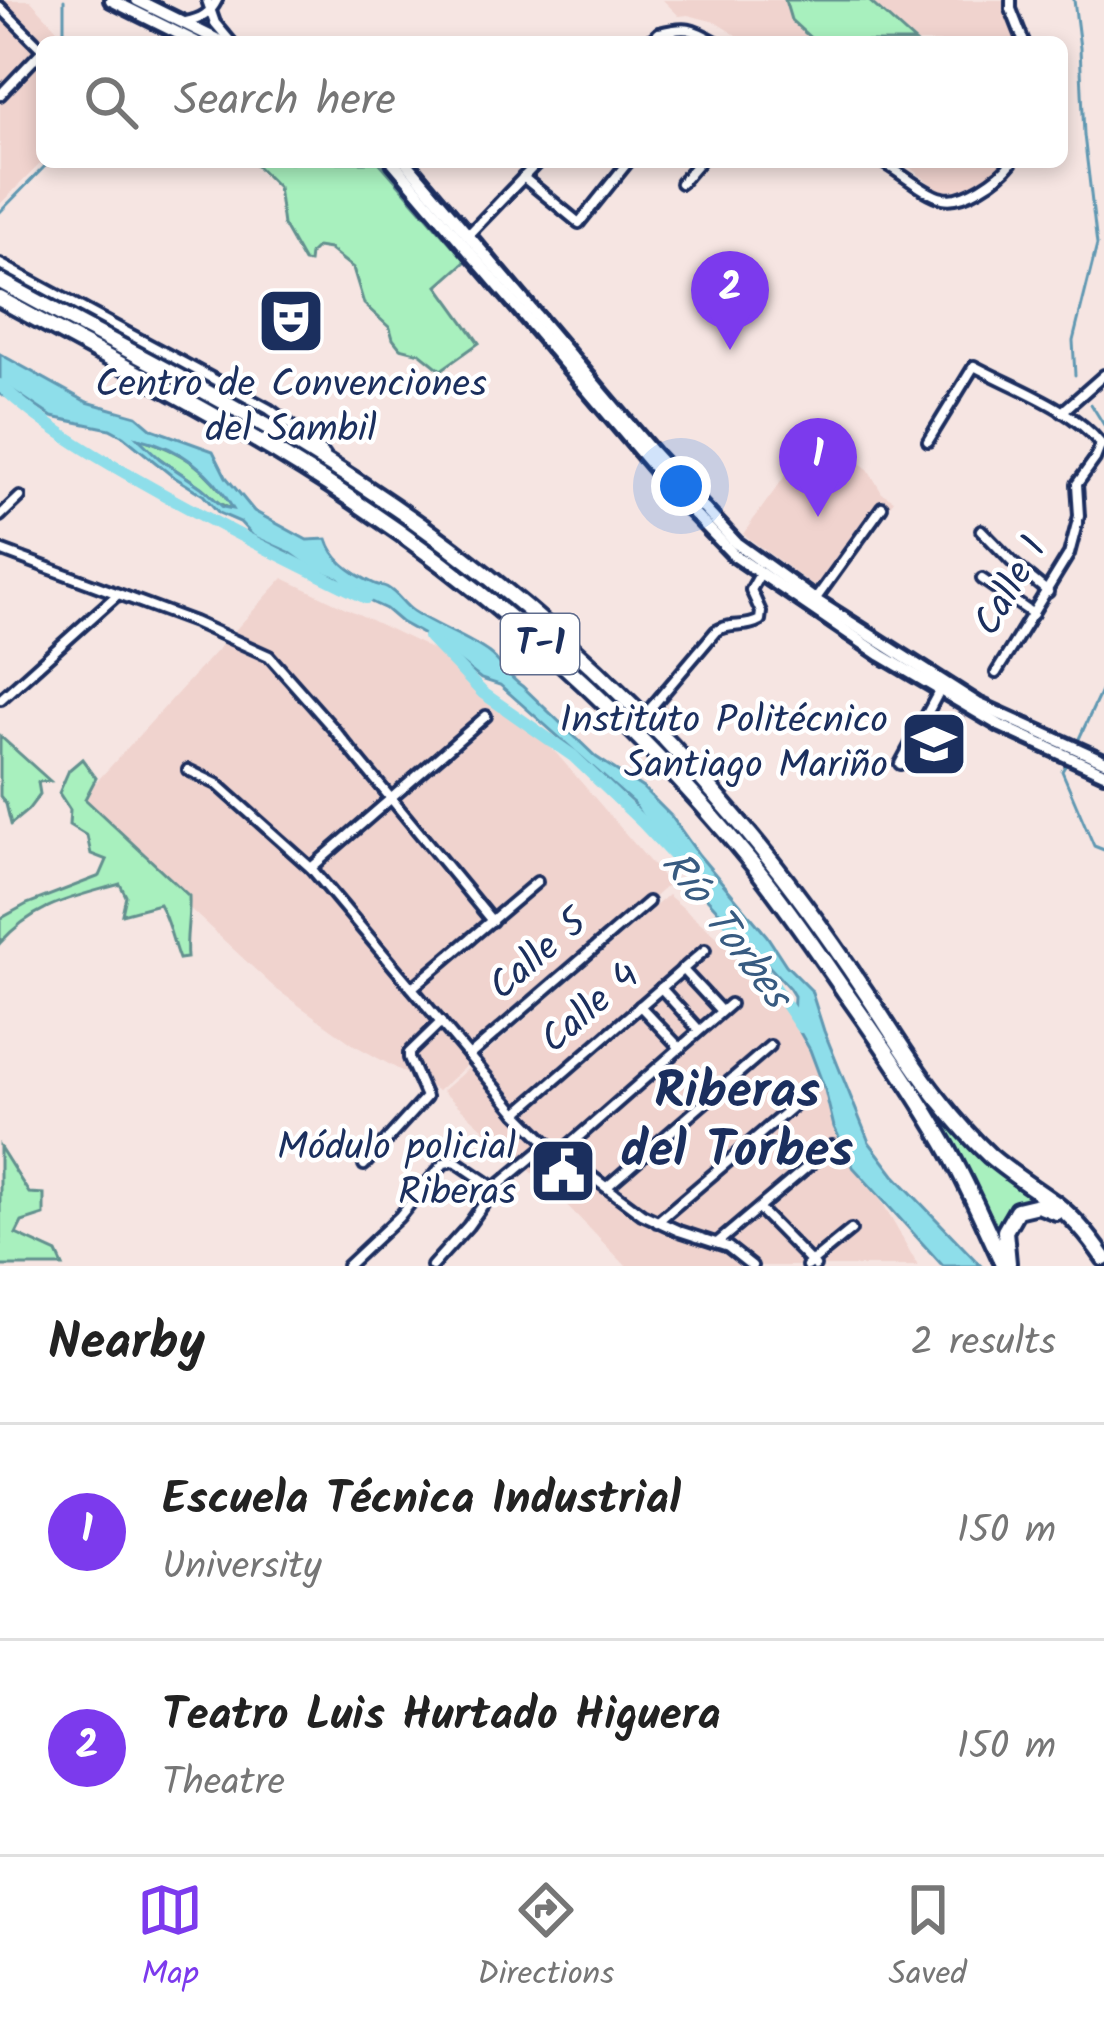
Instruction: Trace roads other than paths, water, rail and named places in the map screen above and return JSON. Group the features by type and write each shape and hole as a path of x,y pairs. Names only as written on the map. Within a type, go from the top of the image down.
{"highway":[{"name":"T-1","path":"0,281 196,386 333,467 405,514 529,611 643,717 722,802 801,898 937,1098 988,1154 1067,1215 1104,1258"},
{"name":"T-1","path":"0,299 236,428 357,503 496,606 607,705 758,870 804,934 944,1141 1005,1266"},
{"path":"1005,1266 1005,1231 1017,1210 1038,1205 1067,1215"}],"main road":[{"path":"111,0 184,36"},
{"path":"137,0 220,36"},
{"path":"399,168 721,528 767,567 1001,726 1104,772"},
{"path":"411,168 684,502 734,555 941,686 1104,761"}],"street":[{"path":"207,0 223,36"},
{"path":"191,21 212,10 218,0"},
{"path":"1010,0 1022,36"},
{"path":"0,8 36,44"},
{"path":"656,36 683,28 705,36"},
{"path":"659,33 662,36"},
{"path":"0,95 36,56"},
{"path":"465,238 532,168"},
{"path":"523,178 576,223 623,168"},
{"path":"681,183 694,168"},
{"path":"891,168 948,199 984,186 1007,168"},
{"path":"0,264 269,409 315,442 333,467"},
{"path":"928,441 974,366 1062,412 1104,375"},
{"name":"Calle 1","path":"997,673 1069,554 1079,516 1077,484 1101,444 1062,412"},
{"path":"0,516 20,497"},
{"path":"815,600 882,507"},
{"path":"981,530 1048,592"},
{"path":"0,550 227,637 276,662 492,921"},
{"path":"643,717 716,632 760,620 751,590 760,574"},
{"path":"982,579 1034,614"},
{"path":"1,699 118,595"},
{"path":"900,764 941,686"},
{"path":"311,868 486,716"},
{"path":"188,770 218,784 311,868 548,1144 642,1214 717,1243 752,1266"},
{"path":"412,988 537,882"},
{"name":"Calle 5","path":"469,1056 648,902"},
{"name":"Calle 4","path":"517,1113 705,950"},
{"path":"682,969 721,1012"},
{"path":"661,988 699,1030"},
{"path":"560,1154 730,1004"},
{"path":"640,1006 680,1048"},
{"path":"364,1165 426,1097 410,1053 441,1022"},
{"path":"608,1186 770,1046"},
{"path":"657,1222 799,1101"},
{"path":"432,1266 495,1188 548,1144"},
{"path":"717,1243 832,1146"},
{"path":"346,1266 399,1217 444,1163 454,1161 495,1188"},
{"path":"759,1209 811,1265 851,1229"}],"water":[{"path":"0,354 87,402 137,416 152,429 213,451 226,477 254,511 307,540 327,539 334,554 353,571 387,587 413,611 489,653 596,757 643,788 671,816 786,965 811,990 869,1142 981,1266 943,1266 853,1167 834,1127 810,1050 793,1020 794,996 701,892 680,857 651,830 633,803 500,685 481,679 386,609 356,595 338,578 253,536 123,436 52,417 0,382","holes":["138,438 154,442 205,472 233,509 223,507"]}],"waterway":[{"path":"64,0 64,36"},
{"path":"1074,0 1097,245 1073,341 1075,375"},
{"path":"0,212 43,168"},
{"name":"Río Torbes","path":"0,385 52,427 107,462 366,598"},
{"path":"0,394 17,401"},
{"path":"1091,404 1104,425"},
{"name":"Río Torbes","path":"429,637 483,693 573,756 697,881"},
{"path":"1077,743 1104,685"},
{"path":"1067,763 1062,771 1094,846 1104,850"},
{"name":"Río Torbes","path":"725,915 801,1027"}],"place":[{"name":"Centro de Convenciones del Sambil","path":"291,321"},
{"name":"Teatro Luis Hurtado Higuera","path":"730,350"},
{"name":"Escuela Técnica Industrial","path":"818,517"},
{"name":"Instituto Politécnico Santiago Mariño","path":"934,744"},
{"name":"Módulo policial Riberas","path":"563,1171"}],"district":[{"name":"Riberas del Torbes","path":"737,1122"}]}
